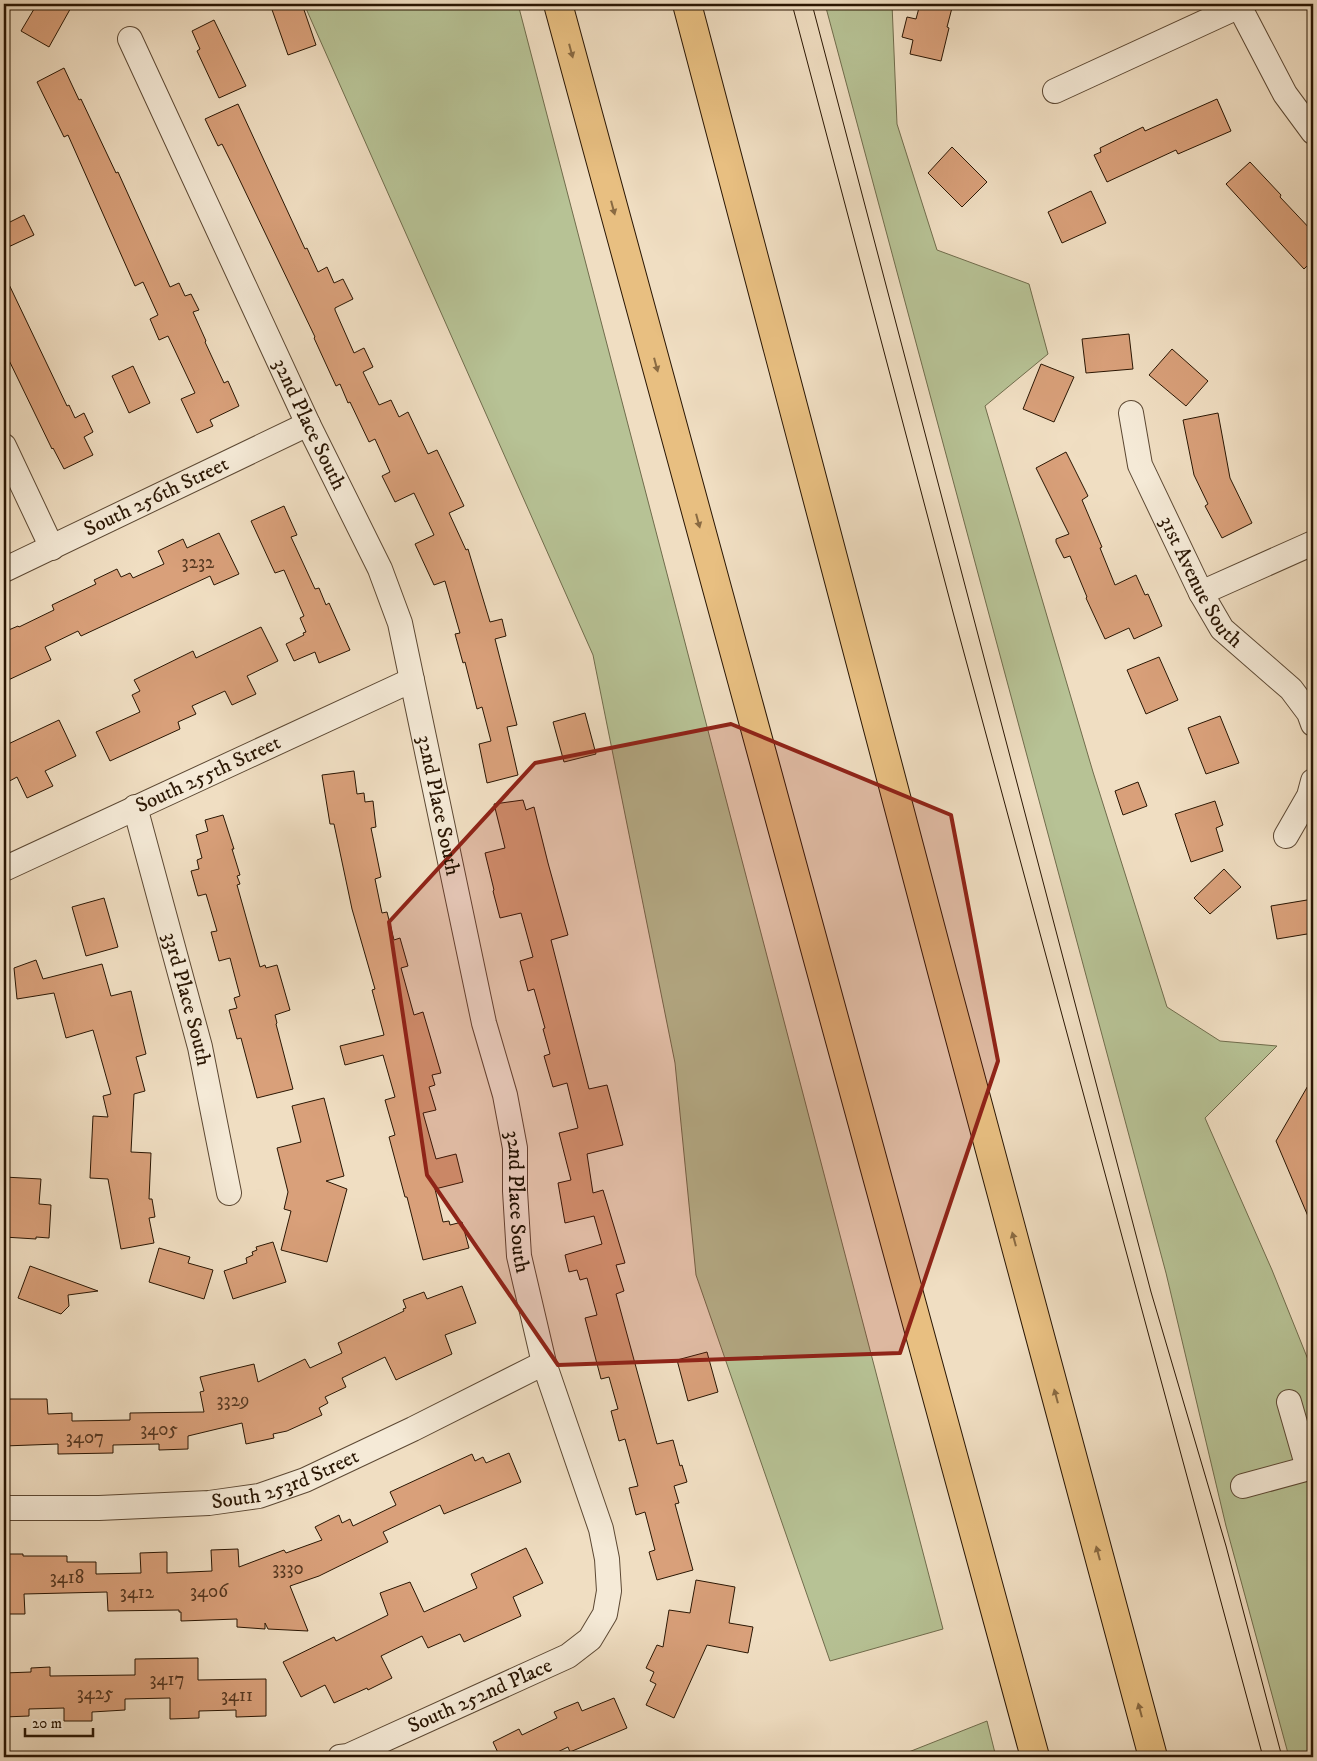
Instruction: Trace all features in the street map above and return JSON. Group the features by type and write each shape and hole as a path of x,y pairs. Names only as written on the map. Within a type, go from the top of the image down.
{"highway":[{"path":"558,4 1035,1757"},
{"path":"686,4 940,966 1153,1757"}],"street":[{"path":"1055,91 1240,4 1284,94 1313,132"},
{"name":"32nd Place South","path":"130,39 308,424 380,569 400,623 484,1023 505,1095 515,1148 515,1191 519,1256 544,1363 601,1529 607,1559 609,1591 605,1614"},
{"name":"31st Avenue South","path":"1131,413 1140,464 1201,593 1222,629 1291,690 1308,713 1313,724"},
{"name":"South 256th Street","path":"4,570 308,424"},
{"path":"4,446 52,548"},
{"path":"1201,593 1313,543"},
{"name":"South 255th Street","path":"4,869 412,680"},
{"path":"1286,836 1309,796 1313,781"},
{"name":"33rd Place South","path":"135,807 200,1047 229,1193"},
{"name":"South 253rd Street","path":"4,1508 117,1507 209,1502 259,1496 314,1476 544,1363"},
{"path":"1242,1486 1311,1467 1289,1402"},
{"name":"South 252nd Place","path":"340,1757 348,1756 568,1656 590,1639 605,1614"}],"highlighted area":[{"path":"731,724 951,815 998,1061 900,1353 558,1365 427,1175 389,922 535,763"}],"green space":[{"path":"304,4 518,4 943,1629 830,1661 696,1275 675,1063 593,655"},
{"path":"825,4 892,4 897,124 937,250 1029,284 1048,354 985,406 1093,772 1167,1007 1220,1041 1277,1046 1205,1118 1272,1270 1313,1372 1313,1757 1289,1757 1226,1526 1166,1273"},
{"path":"987,1721 996,1757 896,1757"}],"building":[{"path":"37,4 73,4 49,47 21,31"},
{"path":"270,4 302,4 316,45 288,55"},
{"path":"920,4 953,4 941,61 910,54 913,40 902,37 907,17 916,19"},
{"path":"214,20 246,86 219,98 197,51 200,49 192,31"},
{"path":"64,68 116,173 118,172 170,287 179,283 185,296 191,294 199,310 193,312 205,342 224,383 228,381 239,406 210,420 213,426 197,433 181,399 195,393 168,336 159,340 150,319 158,315 143,282 135,286 68,135 64,137 37,82"},
{"path":"1217,99 1231,131 1178,154 1176,150 1107,182 1094,155 1101,152 1100,148 1143,127 1145,131"},
{"path":"238,104 305,249 307,248 318,272 327,267 334,283 343,279 353,299 335,308 335,310 354,353 364,348 373,367 363,372 379,405 391,400 399,417 408,412 428,454 437,450 464,506 449,513 466,550 468,549 490,622 502,619 506,636 495,639 517,725 507,727 518,775 487,783 479,744 491,741 482,707 477,709 465,662 463,663 455,634 460,633 445,581 434,585 415,544 434,535 414,493 395,502 382,476 390,472 375,439 369,442 340,384 336,386 315,337 232,164 222,144 218,146 205,119"},
{"path":"952,147 987,182 962,207 928,173"},
{"path":"1250,162 1313,232 1313,260 1304,269 1226,184"},
{"path":"1091,191 1106,223 1062,243 1048,212"},
{"path":"24,215 34,235 4,249 4,225"},
{"path":"4,274 67,406 69,405 75,418 84,413 93,432 84,437 93,455 64,469 52,449 4,350"},
{"path":"1129,334 1133,369 1086,373 1082,339"},
{"path":"1172,349 1208,381 1186,406 1149,375"},
{"path":"1041,364 1074,377 1054,422 1023,409"},
{"path":"133,366 150,403 129,413 112,376"},
{"path":"1218,413 1230,478 1252,523 1222,538 1205,506 1208,504 1194,475 1183,420"},
{"path":"1066,452 1088,496 1082,500 1102,547 1100,548 1115,585 1136,575 1145,595 1148,594 1162,626 1134,639 1129,628 1105,639 1086,598 1070,556 1064,558 1056,542 1056,539 1069,534 1036,468"},
{"path":"284,506 297,535 291,537 315,589 319,588 326,605 329,603 350,650 319,663 315,652 294,661 286,644 304,635 303,633 306,632 300,618 304,616 284,570 275,573 251,521"},
{"path":"219,533 239,574 214,585 210,576 81,636 78,631 45,647 51,660 4,682 4,632 54,610 52,605 96,584 94,580 117,569 121,577 130,573 133,578 164,564 158,551 183,539 187,548"},
{"path":"261,627 278,661 247,676 256,694 232,705 225,691 192,706 196,714 178,722 180,729 110,761 96,732 140,712 132,695 140,691 134,680 193,651 196,658"},
{"path":"1159,657 1178,700 1146,714 1127,670"},
{"path":"585,713 596,754 564,762 553,722"},
{"path":"1220,716 1239,763 1206,774 1188,728"},
{"path":"59,720 76,756 45,771 53,786 27,798 17,777 4,784 4,746"},
{"path":"354,771 357,794 364,793 365,802 373,801 376,827 371,828 381,877 375,879 382,913 387,912 394,940 400,938 408,966 401,968 414,1015 423,1012 441,1073 432,1075 435,1085 429,1087 436,1110 423,1113 436,1159 456,1154 463,1182 435,1189 443,1222 449,1221 450,1225 462,1222 469,1248 423,1260 389,1137 395,1135 385,1100 395,1097 383,1055 345,1065 340,1046 384,1035 372,990 375,989 352,909 334,824 330,824 322,775"},
{"path":"1138,782 1147,806 1123,815 1115,791"},
{"path":"523,800 526,810 534,807 568,935 551,940 589,1089 607,1085 623,1145 587,1154 593,1193 603,1190 625,1263 616,1265 624,1291 616,1294 657,1444 673,1440 680,1466 682,1465 687,1482 674,1486 679,1503 675,1504 693,1570 657,1580 649,1552 655,1550 645,1512 636,1515 629,1488 638,1486 625,1439 619,1441 611,1411 618,1409 609,1377 601,1379 585,1318 597,1315 587,1278 580,1280 577,1270 569,1272 565,1255 602,1244 594,1216 565,1223 558,1183 571,1180 559,1133 578,1128 567,1083 553,1087 544,1056 550,1054 543,1029 545,1028 534,989 528,991 520,961 533,957 521,913 500,918 485,853 505,848 494,804"},
{"path":"1215,801 1223,825 1216,828 1223,851 1191,862 1175,814"},
{"path":"223,815 240,875 237,876 240,884 237,885 260,967 265,965 266,968 277,965 290,1010 275,1015 293,1089 257,1098 241,1038 237,1039 229,1010 237,1008 234,998 240,996 230,958 219,961 211,932 217,931 206,894 198,896 191,871 199,869 197,860 202,858 196,835 208,831 205,820"},
{"path":"1224,869 1241,887 1210,914 1194,898"},
{"path":"104,898 118,947 86,956 72,907"},
{"path":"1313,899 1313,933 1277,939 1271,906"},
{"path":"36,960 43,979 102,964 111,996 131,991 146,1054 136,1057 145,1091 134,1094 131,1152 151,1153 149,1199 152,1199 155,1217 149,1218 154,1243 121,1249 108,1179 90,1178 93,1116 108,1117 103,1096 111,1094 93,1030 66,1038 54,993 17,999 14,968"},
{"path":"1313,1077 1313,1228 1276,1141"},
{"path":"324,1098 344,1176 326,1181 347,1189 327,1262 281,1250 291,1211 284,1209 288,1192 277,1148 301,1142 292,1106"},
{"path":"4,1177 41,1179 39,1204 51,1205 49,1238 4,1237"},
{"path":"273,1242 286,1282 233,1299 224,1271 247,1263 246,1258 253,1255 252,1252 257,1250 256,1247"},
{"path":"159,1248 190,1257 188,1263 213,1270 204,1299 149,1282"},
{"path":"30,1266 98,1291 68,1295 69,1306 61,1314 18,1298"},
{"path":"462,1286 476,1323 445,1335 452,1354 396,1380 385,1357 342,1378 346,1387 325,1397 328,1403 319,1408 322,1415 287,1431 273,1434 274,1438 246,1444 242,1423 188,1436 188,1449 159,1450 159,1444 113,1445 113,1453 58,1454 58,1444 4,1446 4,1399 47,1399 48,1414 72,1413 72,1421 130,1420 130,1413 204,1412 200,1392 204,1391 200,1377 254,1364 258,1382 305,1359 310,1368 342,1353 338,1343 404,1311 403,1309 406,1308 403,1300 424,1292 427,1299"},
{"path":"707,1352 718,1392 688,1401 677,1360"},
{"path":"509,1453 521,1482 444,1514 440,1505 383,1532 388,1542 319,1576 290,1586 308,1631 268,1629 265,1623 265,1629 237,1627 237,1619 181,1621 181,1612 179,1610 108,1611 107,1592 24,1594 25,1614 4,1614 4,1554 67,1556 67,1562 96,1562 96,1574 141,1573 140,1553 167,1552 167,1573 212,1571 211,1550 238,1549 239,1567 284,1550 286,1553 322,1540 315,1527 339,1515 342,1523 350,1519 353,1526 396,1505 390,1492 472,1454 475,1461 483,1457 486,1463"},
{"path":"526,1548 543,1583 513,1597 521,1616 464,1642 460,1634 428,1648 422,1636 381,1656 392,1678 368,1690 367,1688 334,1703 325,1685 301,1697 283,1662 334,1637 336,1641 388,1615 380,1593 410,1582 424,1612 477,1588 471,1574"},
{"path":"696,1580 735,1587 729,1623 753,1627 748,1653 707,1645 674,1718 646,1705 656,1684 650,1681 654,1672 646,1668 657,1645 663,1647 669,1610 690,1613"},
{"path":"198,1658 198,1680 266,1679 266,1716 236,1717 236,1710 199,1711 199,1718 170,1719 170,1698 125,1699 125,1710 92,1712 92,1721 64,1721 64,1708 29,1709 29,1716 4,1717 4,1673 31,1672 31,1668 50,1667 50,1676 135,1675 135,1659"},
{"path":"614,1698 627,1728 570,1752 568,1747 547,1757 500,1757 493,1742 519,1729 522,1735 557,1718 554,1712 578,1702 582,1711"}],"tram line":[{"path":"792,4 954,616 1263,1757"},
{"path":"812,4 1151,1292 1226,1546 1282,1757"}]}
